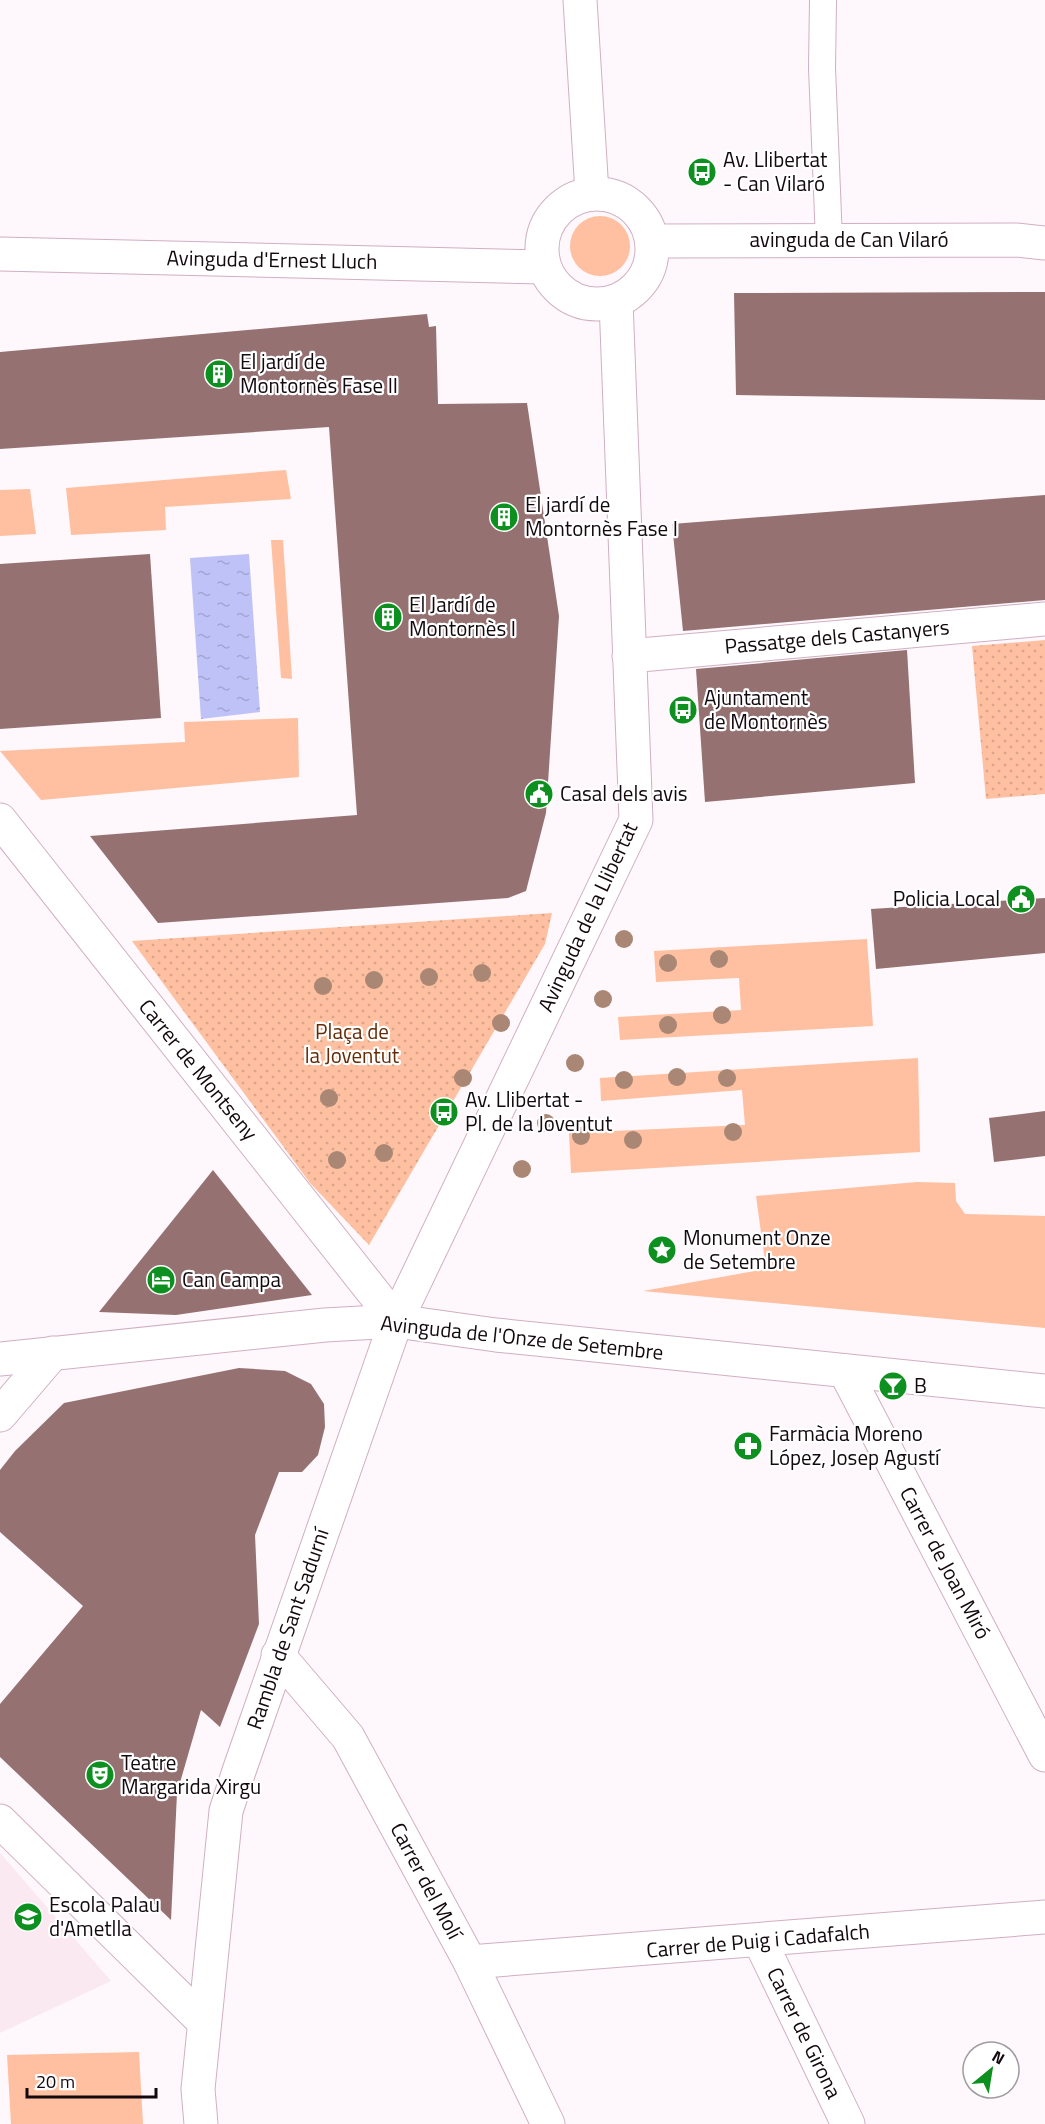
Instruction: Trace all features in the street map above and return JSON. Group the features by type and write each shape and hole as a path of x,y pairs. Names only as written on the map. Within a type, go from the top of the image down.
{"street":[{"path":"580,0 592,193"},
{"path":"592,193 609,194 625,200 642,218 653,241 652,259 645,277 633,291 616,301 595,304 573,299 555,286 544,267 541,242 550,218 567,201 592,193"},
{"name":"avinguda de Can Vilaró","path":"653,241 1016,240 1045,243"},
{"name":"Avinguda d'Ernest Lluch","path":"0,254 544,267"},
{"name":"Avinguda de la Llibertat","path":"396,1320 636,820 616,301"},
{"name":"Passatge dels Castanyers","path":"629,656 1045,619"},
{"name":"Carrer de Montseny","path":"0,820 396,1320"},
{"name":"Avinguda de l'Onze de Setembre","path":"0,1359 325,1325 396,1320 495,1335 1045,1391"},
{"name":"Rambla de Sant Sadurní","path":"201,2124 198,2090 226,1811 278,1655 396,1320"},
{"path":"0,1414 53,1353"},
{"name":"Carrer de Joan Miró","path":"845,1371 1045,1755"},
{"name":"Carrer del Molí","path":"278,1655 348,1737 470,1962 548,2124"},
{"path":"0,1821 204,2022"},
{"name":"Carrer de Puig i Cadafalch","path":"470,1962 1045,1917"},
{"name":"Carrer de Girona","path":"760,1941 848,2124"}],"lane":[{"path":"823,0 822,68 829,240"}],"shaded area":[{"name":"Escola Palau d'Ametlla","path":"0,1853 111,1981 0,2033"}],"green space":[{"path":"594,216 606,216 617,221 625,229 630,246 628,258 617,271 606,276 594,276 583,271 575,263 570,252 570,240 575,229 583,221"},
{"path":"286,470 291,499 165,507 166,530 71,535 66,488"},
{"path":"30,489 36,534 0,536 0,490"},
{"path":"271,540 283,540 292,679 281,678"},
{"path":"1045,640 1045,794 986,799 972,646"},
{"path":"298,718 299,777 41,800 0,751 185,742 184,722"},
{"name":"Plaça de la Joventut","path":"552,913 545,944 369,1245 310,1183 132,941"},
{"path":"867,939 873,1026 620,1040 618,1017 741,1010 739,978 656,982 654,951"},
{"path":"918,1058 920,1152 571,1173 569,1133 745,1125 742,1090 601,1101 600,1078"},
{"path":"917,1182 955,1183 956,1201 965,1214 1045,1216 1045,1328 643,1291 766,1269 756,1196"},
{"path":"139,2052 143,2124 11,2124 7,2055"}],"water":[{"path":"249,554 260,712 201,719 190,558"}],"building":[{"path":"1045,292 1045,400 736,395 734,293"},
{"path":"427,314 429,327 436,326 438,404 527,403 559,616 546,813 526,891 508,898 158,923 90,836 357,815 329,427 0,449 0,352"},
{"path":"1045,495 1045,600 683,631 672,524"},
{"path":"150,554 161,718 0,729 0,564"},
{"path":"907,650 915,783 705,802 696,669"},
{"path":"1045,898 1045,953 876,969 871,909"},
{"path":"1045,1111 1045,1156 994,1162 989,1118"},
{"path":"213,1170 312,1295 176,1315 99,1312"},
{"path":"239,1368 285,1371 311,1384 324,1404 325,1427 318,1455 302,1472 279,1472 255,1535 259,1624 220,1727 201,1710 177,1793 171,1920 0,1757 0,1704 83,1606 0,1532 0,1470 15,1451 64,1403"}],"place":[{"name":"Av. Llibertat - Can Vilaró","path":"702,172"},
{"name":"El jardí de Montornès Fase II","path":"219,374"},
{"name":"El jardí de Montornès Fase I","path":"504,517"},
{"name":"El Jardí de Montornès I","path":"388,617"},
{"name":"Ajuntament de Montornès","path":"683,710"},
{"name":"Casal dels avis","path":"539,794"},
{"name":"Policia Local","path":"1021,899"},
{"name":"Av. Llibertat - Pl. de la Joventut","path":"444,1112"},
{"name":"Monument Onze de Setembre","path":"662,1250"},
{"name":"Can Campa","path":"161,1280"},
{"name":"B","path":"893,1386"},
{"name":"Farmàcia Moreno López, Josep Agustí","path":"748,1446"},
{"name":"Teatre Margarida Xirgu","path":"100,1775"},
{"name":"Escola Palau d'Ametlla","path":"28,1917"}]}
